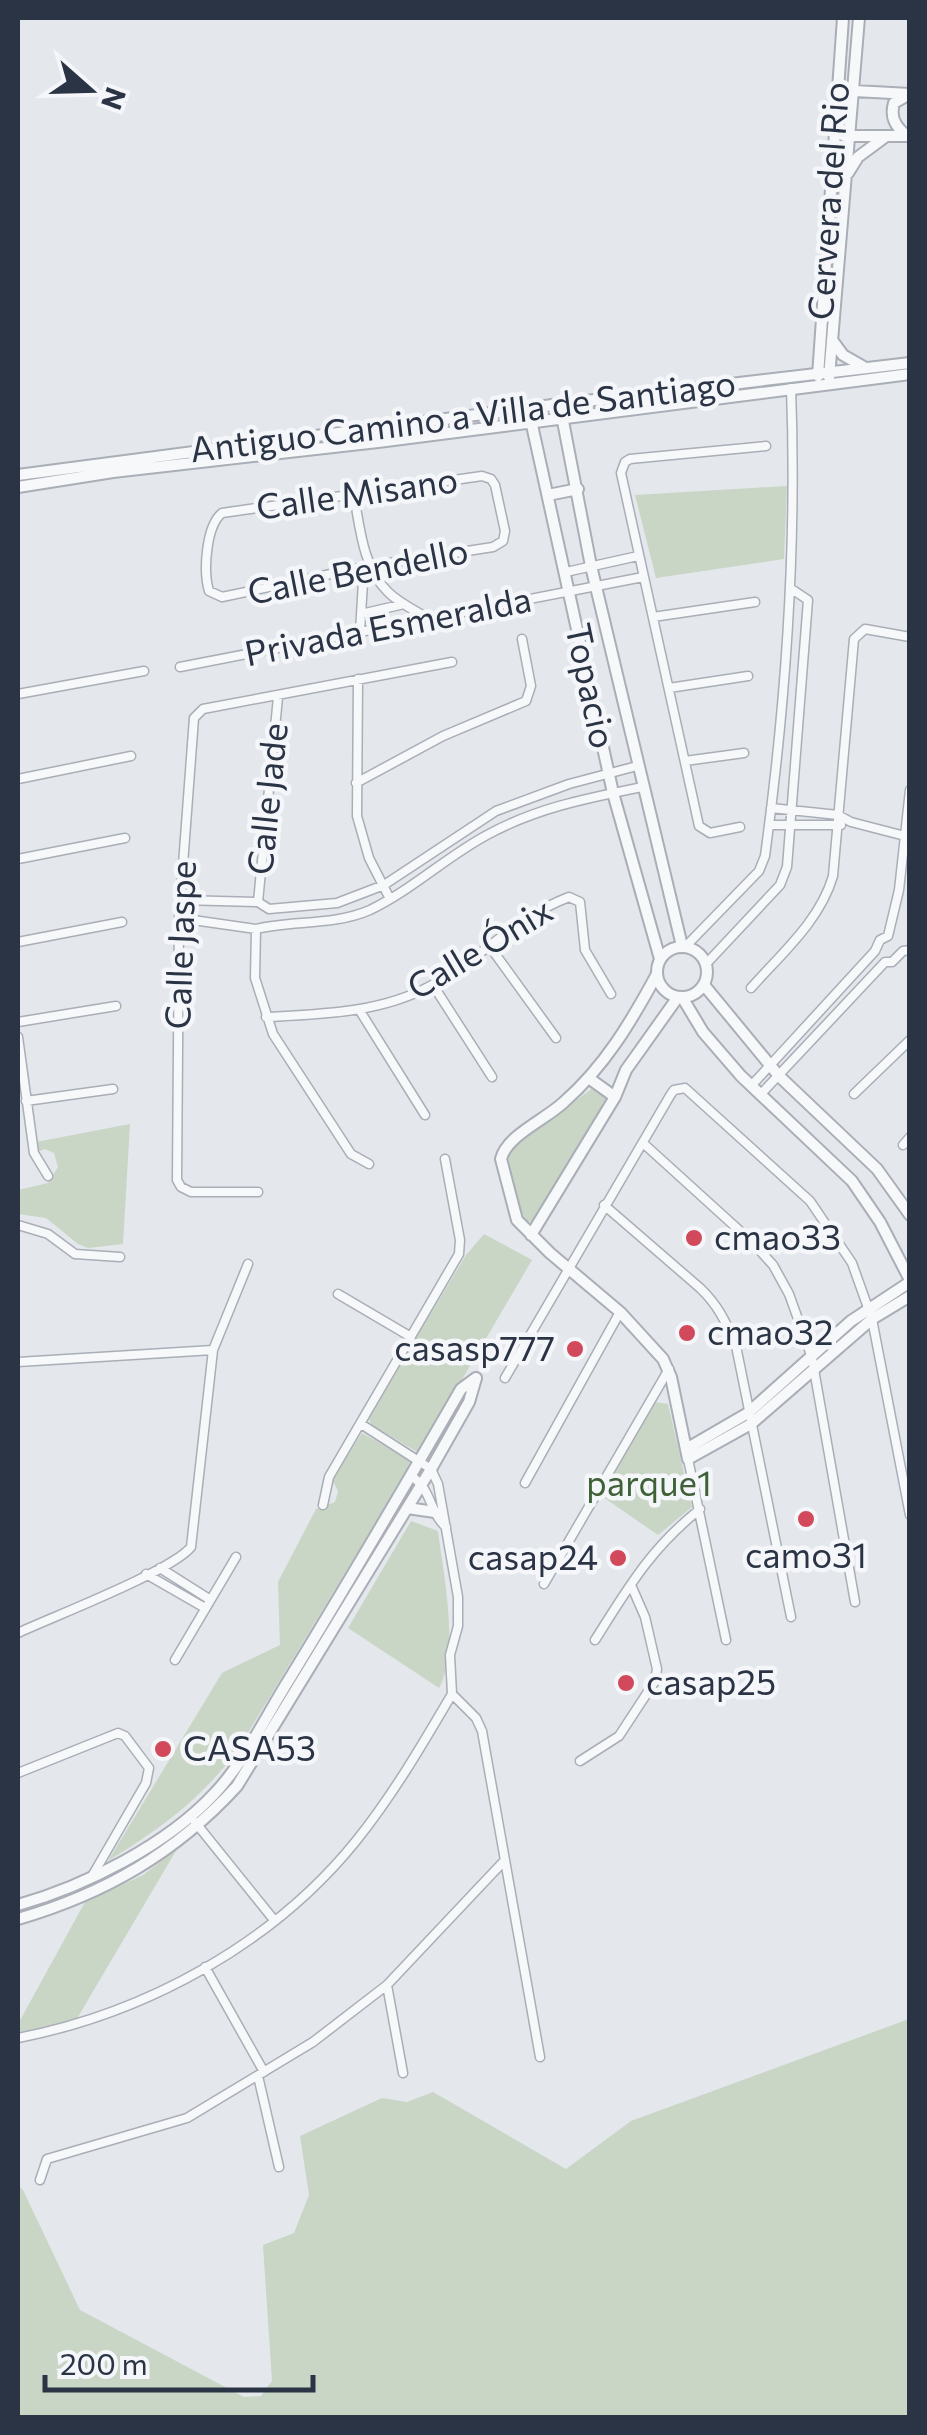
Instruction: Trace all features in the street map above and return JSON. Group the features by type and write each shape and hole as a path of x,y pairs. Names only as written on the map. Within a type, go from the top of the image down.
{"street":[{"name":"Cervera del Rio","path":"823,378 833,134 843,18"},
{"name":"Cervera del Rio","path":"823,378 831,339 860,18"},
{"path":"836,90 909,94"},
{"path":"908,136 895,124 892,110 894,103 909,94"},
{"path":"833,134 908,136"},
{"path":"844,183 858,157 888,136"},
{"path":"831,339 843,355 865,368"},
{"name":"Antiguo Camino a Villa de Santiago","path":"18,475 530,416 560,404 823,378 910,363"},
{"path":"18,487 530,416 562,418 792,388 823,378 910,374"},
{"path":"726,1640 669,1369 620,1312 517,1220 502,1154 510,1141 544,1121 590,1078 629,1025 660,959 673,948 684,946 759,871 765,856 790,588 796,465 792,388"},
{"name":"Topacio","path":"560,404 596,588 684,946"},
{"name":"Topacio","path":"530,416 613,794 660,959"},
{"path":"740,827 706,832 699,826 621,473 625,462 766,446"},
{"name":"Calle Misano","path":"213,595 206,580 212,527 222,512 482,476 491,479 505,532 503,541"},
{"path":"548,495 578,490"},
{"path":"354,496 368,563 360,632"},
{"name":"Calle Bendello","path":"213,595 222,597 368,563 493,546 503,541"},
{"path":"566,572 638,556"},
{"path":"368,563 388,592 428,618"},
{"name":"Privada Esmeralda","path":"180,667 642,577"},
{"path":"706,964 780,886 788,867 808,600 790,588"},
{"path":"652,617 755,602"},
{"path":"361,614 404,604"},
{"path":"751,988 822,905 832,876 851,646 859,632 873,629 910,637"},
{"path":"356,783 443,736 518,706 530,697 522,639"},
{"path":"278,697 452,662"},
{"path":"18,694 144,671"},
{"path":"669,688 748,676"},
{"path":"358,679 356,783 360,831 390,898"},
{"name":"Calle Jaspe","path":"258,1192 191,1192 181,1188 177,1180 180,918 192,727 197,712 278,697"},
{"name":"Calle Jade","path":"248,921 254,903 278,697"},
{"path":"685,762 744,753"},
{"path":"18,779 131,756"},
{"path":"181,900 254,903 269,909 337,904 384,885 496,811 570,784 638,766"},
{"path":"570,784 574,800"},
{"path":"180,918 266,925 348,918 390,898 485,835 574,800 642,787"},
{"path":"888,936 899,890 910,790"},
{"path":"772,808 838,815 850,822 907,836"},
{"path":"770,825 838,826 850,822"},
{"path":"18,859 125,838"},
{"name":"Calle Ónix","path":"266,1017 360,1011 433,985 488,944 565,898 576,898 583,908 585,950 611,994"},
{"name":"Calle Jade","path":"266,925 269,909"},
{"path":"248,921 255,978 266,1017 286,1056 351,1154 369,1164"},
{"path":"18,942 122,922"},
{"path":"755,1091 770,1065 880,940 888,936 906,950 892,962 885,962 874,951"},
{"path":"488,944 556,1038"},
{"path":"684,946 702,956 706,964 704,985 779,1076 878,1169 910,1215"},
{"path":"755,1091 779,1076 885,962"},
{"path":"656,974 663,989 680,997 690,996 704,985"},
{"path":"433,985 492,1077"},
{"path":"531,1235 615,1097 626,1070 680,997"},
{"path":"680,997 703,1032 755,1091 852,1181 880,1222 910,1281 869,1306 750,1418"},
{"path":"18,1022 116,1006"},
{"path":"360,1011 425,1115"},
{"path":"629,1025 647,1040"},
{"path":"799,1034 809,1043"},
{"path":"18,1037 34,1153 48,1176"},
{"path":"854,1094 910,1040"},
{"path":"606,1058 626,1070"},
{"path":"590,1078 615,1097"},
{"path":"505,1378 671,1094 679,1088 690,1090 810,1201 852,1263 872,1319 910,1515"},
{"path":"26,1102 113,1089"},
{"path":"643,1143 751,1242 772,1265 789,1294 812,1358 856,1602"},
{"path":"323,1505 329,1478 459,1254 446,1159"},
{"path":"604,1205 715,1302 736,1346 791,1617"},
{"path":"18,1226 48,1234 75,1254 120,1257"},
{"path":"18,1634 188,1552 194,1537 213,1350 248,1264"},
{"path":"338,1294 412,1337"},
{"path":"687,1454 750,1418 813,1372 872,1319 910,1296"},
{"path":"526,1483 620,1312"},
{"path":"18,1362 213,1350"},
{"path":"544,1584 669,1369"},
{"path":"18,1905 58,1894 138,1852 215,1794 234,1769 461,1389 476,1378 473,1394 432,1469 238,1786 198,1827 156,1859 63,1906 18,1918"},
{"path":"18,2038 64,2029 137,2003 205,1967 274,1920 311,1890 354,1844 412,1763 452,1694 450,1654 459,1613 441,1494 432,1469 361,1424"},
{"path":"411,1476 422,1483 446,1528"},
{"path":"407,1508 436,1512"},
{"path":"596,1640 657,1546 700,1509"},
{"path":"175,1660 236,1557"},
{"path":"160,1568 207,1604"},
{"path":"146,1574 207,1604"},
{"path":"580,1761 619,1736 656,1675 646,1617 631,1585"},
{"path":"452,1694 480,1725 540,2056"},
{"path":"18,1773 118,1733 125,1736 149,1768 146,1783 90,1877 91,1893"},
{"path":"190,1815 274,1920"},
{"path":"40,2180 47,2159 188,2118 313,2042 387,1985 505,1860"},
{"path":"205,1967 261,2074 279,2167"},
{"path":"387,1985 402,2074"}],"green space":[{"path":"787,486 784,559 656,578 635,495"},
{"path":"594,1087 607,1100 537,1220 528,1222 511,1186 511,1149"},
{"path":"130,1124 123,1244 88,1248 46,1218 18,1214 18,1190 48,1183 58,1167 54,1153 45,1149 37,1152 36,1142"},
{"path":"484,1234 532,1260 419,1453 372,1425 370,1414 466,1255"},
{"name":"parque1","path":"655,1402 668,1404 692,1507 658,1535 600,1495"},
{"path":"362,1433 410,1460 409,1468 235,1754 177,1814 108,1861 222,1673 280,1645 278,1582 316,1509 335,1502 338,1491 332,1479"},
{"path":"411,1521 438,1531 449,1633 445,1672 439,1688 348,1628"},
{"path":"177,1849 75,2022 18,2032 18,2024 85,1902 143,1875"},
{"path":"909,2019 909,2417 18,2417 18,2185 80,2310 244,2397 261,2396 272,2381 263,2245 294,2233 309,2195 300,2136 382,2098 407,2102 433,2092 566,2169 631,2121"}],"place":[{"name":"cmao33","path":"694,1238"},
{"name":"cmao32","path":"687,1333"},
{"name":"casasp777","path":"575,1349"},
{"name":"camo31","path":"806,1519"},
{"name":"casap24","path":"618,1558"},
{"name":"casap25","path":"626,1683"},
{"name":"CASA53","path":"163,1749"}]}
